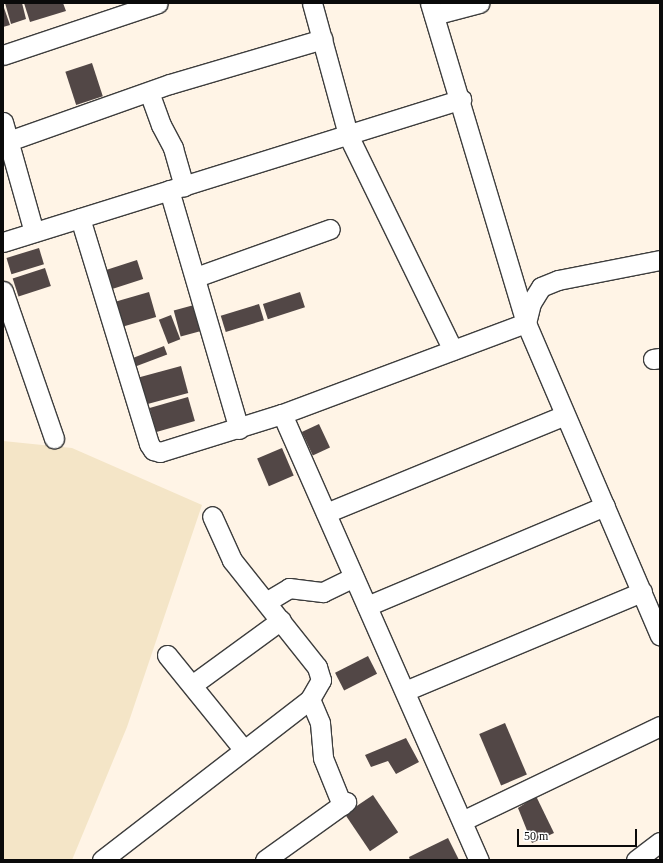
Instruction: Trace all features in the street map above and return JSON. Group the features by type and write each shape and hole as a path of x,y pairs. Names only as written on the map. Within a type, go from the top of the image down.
{"street":[{"path":"3,55 158,3"},
{"path":"312,3 348,135 453,350"},
{"path":"479,3 432,9 461,99 526,323 660,634"},
{"path":"6,142 149,92 323,40"},
{"path":"149,92 161,125 173,148 176,188 196,277 239,429"},
{"path":"3,242 461,99"},
{"path":"3,122 6,142 34,232"},
{"path":"80,218 149,444 153,450 160,452 239,429 282,414 526,323"},
{"path":"196,277 330,229"},
{"path":"526,323 531,304 541,287 558,280 660,260"},
{"path":"3,291 54,438"},
{"path":"282,414 479,860"},
{"path":"326,513 565,414"},
{"path":"367,606 604,506"},
{"path":"102,860 243,749 310,699 321,680 317,667 232,560 212,516"},
{"path":"266,602 289,588 323,592 354,577"},
{"path":"405,692 642,592"},
{"path":"192,685 281,620"},
{"path":"167,655 243,749"},
{"path":"265,860 344,804 323,758 320,723 310,699"},
{"path":"462,821 660,726"},
{"path":"636,860 660,842"}],"shaded area":[{"path":"3,441 72,448 202,505 127,727 72,860 3,860"}],"building":[{"path":"5,3 22,3 26,19 11,24"},
{"path":"24,3 63,3 66,11 30,22"},
{"path":"3,5 10,25 3,27"},
{"path":"92,63 103,96 76,105 65,72"},
{"path":"39,248 44,264 11,274 6,258"},
{"path":"137,260 143,279 110,290 104,271"},
{"path":"45,268 51,286 19,297 13,279"},
{"path":"149,292 156,317 122,327 114,302"},
{"path":"300,292 305,307 268,319 263,304"},
{"path":"259,304 264,320 226,332 221,316"},
{"path":"194,305 201,331 181,337 174,310"},
{"path":"171,315 180,339 168,344 159,320"},
{"path":"164,346 167,354 135,367 132,358"},
{"path":"181,366 188,393 147,404 139,377"},
{"path":"188,397 195,421 156,432 150,408"},
{"path":"319,424 330,448 313,456 302,432"},
{"path":"282,448 294,476 269,486 257,459"},
{"path":"368,656 377,674 344,691 335,673"},
{"path":"505,723 527,775 501,785 479,734"},
{"path":"406,738 419,762 396,774 388,761 371,767 365,755"},
{"path":"373,795 398,832 370,851 345,814"},
{"path":"536,796 554,833 532,843 518,808"},
{"path":"448,838 459,860 410,860 409,857"}]}
